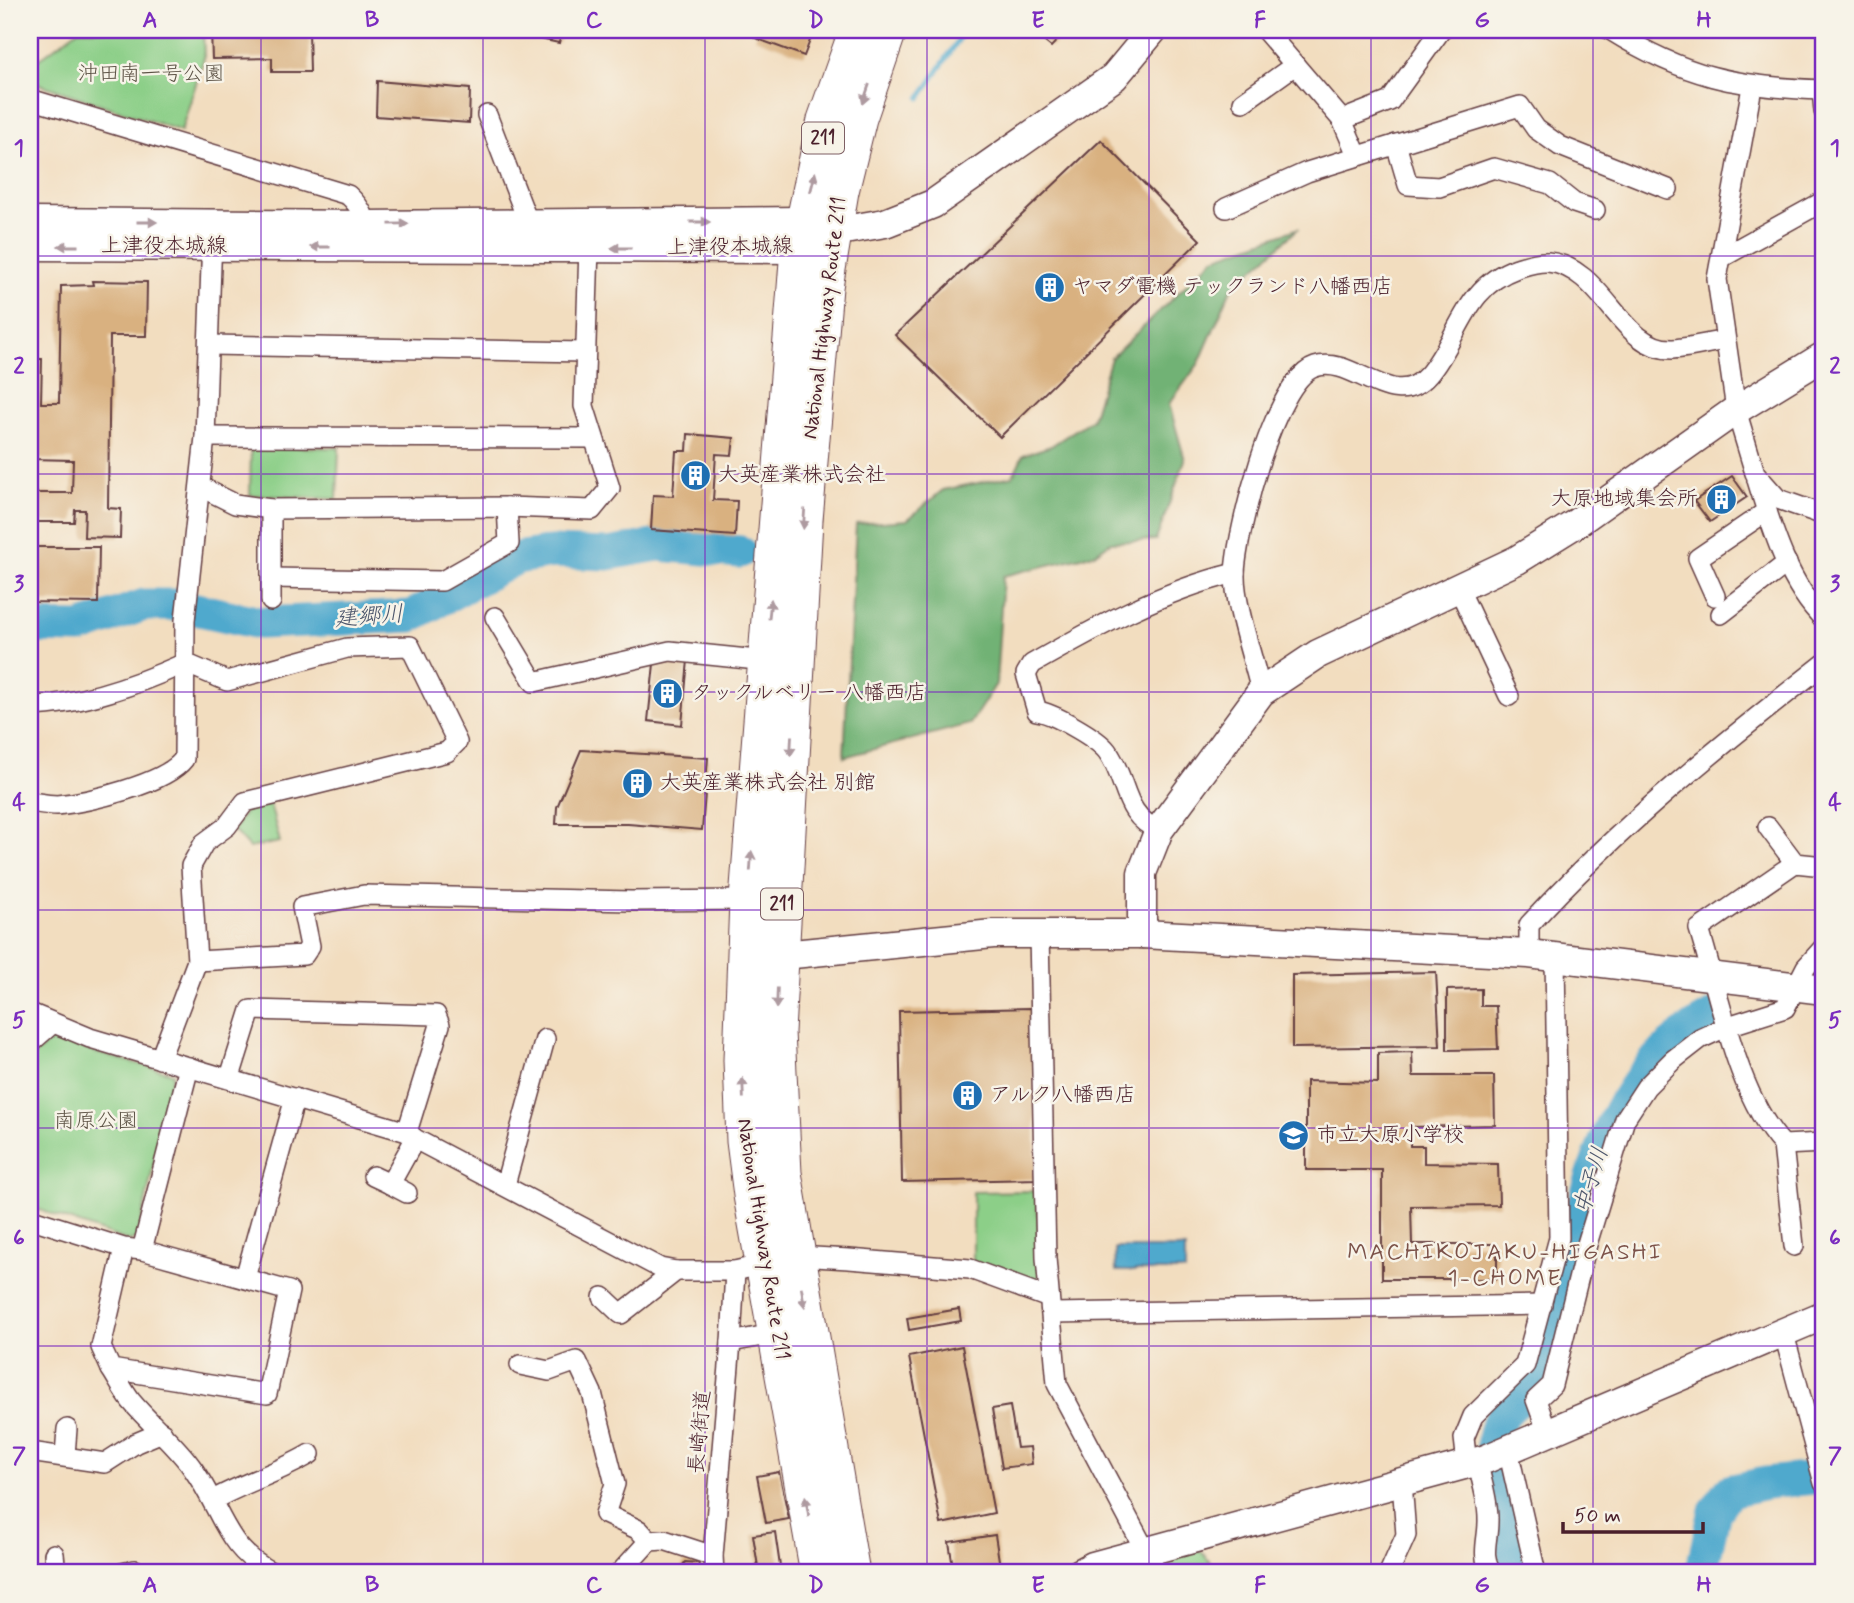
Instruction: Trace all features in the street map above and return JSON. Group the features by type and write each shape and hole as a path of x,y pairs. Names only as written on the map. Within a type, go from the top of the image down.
{"highway":[{"name":"National Highway Route 211","path":"762,957 748,900 766,661 826,120 858,30"},
{"name":"National Highway Route 211","path":"819,1573 745,1141 742,1060 762,957 824,287 812,234 858,118 888,30"},
{"name":"National Highway Route 211","path":"765,1263 851,1573"}],"street":[{"path":"812,234 885,223 933,204 1114,77 1153,30"},
{"path":"1265,30 1342,120 1357,155"},
{"path":"1342,120 1390,101 1441,30"},
{"path":"1610,30 1648,54 1690,71 1752,87 1823,90 1824,111"},
{"path":"1243,102 1295,65"},
{"path":"1752,87 1717,279 1725,340 1736,410 1767,511 1787,563 1808,604 1824,619"},
{"path":"30,99 348,195 359,206 367,236"},
{"path":"1226,208 1307,172 1520,106 1536,129 1560,146 1668,189"},
{"path":"487,115 528,222"},
{"path":"1395,144 1408,185 1439,187 1494,168 1550,184 1574,203 1595,210"},
{"path":"1721,258 1824,201"},
{"name":"上津役本城線","path":"30,222 212,234 367,236 589,247 812,234"},
{"name":"上津役本城線","path":"367,236 528,222 812,234"},
{"path":"30,802 56,805 125,790 177,768 184,759 186,606 195,505 201,487 205,437 212,234"},
{"name":"上津役本城線","path":"30,246 212,234"},
{"path":"201,487 235,504 271,509 507,507 592,510 610,488 584,406 589,247"},
{"path":"1261,692 1235,573 1258,465 1296,381 1314,367 1333,364 1398,390 1416,385 1428,375 1466,308 1483,290 1507,272 1545,262 1565,265 1591,283 1644,341 1671,349 1725,340"},
{"path":"210,345 585,352"},
{"path":"1142,934 1142,873 1159,830 1261,692 1318,654 1517,560 1575,524 1736,410 1824,356"},
{"path":"205,437 593,438"},
{"path":"1755,472 1778,499 1824,515"},
{"path":"272,578 442,580 509,543 507,507"},
{"path":"271,509 271,601"},
{"path":"1767,511 1699,558 1718,605 1787,563"},
{"path":"1159,830 1146,825 1134,814 1107,750 1051,712 1037,711 1026,674 1032,664 1122,613 1209,579 1235,573"},
{"path":"1458,587 1509,696"},
{"path":"495,617 534,682 670,651 766,661"},
{"path":"30,705 51,705 91,696 186,663 227,681 347,648 410,646 457,742 447,752 245,802 227,826 204,843 191,866 197,961 160,1059"},
{"path":"1536,1573 1488,1457 1464,1438 1473,1416 1525,1365 1560,1238 1542,955 1529,925 1559,892 1737,732 1824,664"},
{"path":"1768,827 1796,863"},
{"path":"1794,1246 1783,1145 1769,1130 1740,1072 1699,929 1796,863 1824,866"},
{"path":"197,961 304,955 310,946 302,907 364,895 631,901 748,900"},
{"path":"762,957 993,934 1142,934 1542,955 1824,990"},
{"path":"1039,935 1050,1306 1057,1384 1146,1552"},
{"path":"1548,1433 1536,1400 1552,1385 1587,1244 1625,1119 1639,1097 1673,1059 1700,1039 1728,1026 1785,1008 1806,967 1824,947"},
{"path":"230,1077 251,1010 436,1015 440,1025 411,1136 390,1184"},
{"path":"30,1013 160,1059 230,1077 411,1136 642,1260 676,1271 765,1263 970,1269 1050,1306 1542,1305"},
{"path":"30,1043 52,1023"},
{"path":"505,1185 545,1039"},
{"path":"189,1067 101,1347 131,1401 192,1467 214,1500 233,1543 259,1566 273,1573"},
{"path":"245,1278 295,1098"},
{"path":"1783,1145 1824,1143"},
{"path":"35,1220 289,1291 267,1394 111,1369"},
{"path":"1560,1238 1587,1244"},
{"name":"長崎街道","path":"713,1565 731,1342 765,1263"},
{"path":"603,1297 621,1314 676,1271"},
{"path":"1080,1573 1093,1566 1488,1457 1824,1315"},
{"path":"731,1342 778,1333"},
{"path":"1784,1334 1821,1474"},
{"path":"520,1365 549,1371 577,1361 592,1393 615,1484 605,1514 639,1530 649,1541"},
{"path":"65,1455 67,1429"},
{"path":"30,1451 105,1464 136,1443 162,1432"},
{"path":"214,1500 246,1481 278,1473 310,1454"},
{"path":"1488,1457 1488,1518 1484,1541 1485,1562 1491,1573"},
{"path":"1389,1573 1406,1535 1402,1482"},
{"path":"620,1573 649,1541 664,1540 713,1565"},
{"path":"122,1573 135,1570 137,1573"}],"green space":[{"name":"沖田南一号公園","path":"78,30 203,30 204,58 181,131 30,81 30,66"},
{"path":"1299,228 1231,289 1199,363 1169,404 1185,460 1156,540 1111,542 1094,554 1003,576 996,684 970,724 844,757 856,524 907,520 943,490 1013,476 1023,455 1051,446 1092,419 1111,358 1214,258"},
{"path":"251,446 339,448 337,499 250,495"},
{"path":"270,804 280,842 249,848 233,830 248,808"},
{"name":"南原公園","path":"56,1036 93,1052 173,1073 138,1238 128,1241 40,1210 30,1211 30,1059"},
{"path":"1037,1191 1040,1275 1033,1284 973,1262 973,1192"},
{"path":"1200,1550 1219,1573 1137,1573 1132,1566"}],"water":[{"path":"1115,1248 1185,1248 1185,1271 1116,1271"}],"building":[{"path":"211,30 309,30 310,72 272,72 272,58 212,59"},
{"path":"513,30 562,30 559,43 512,33"},
{"path":"758,30 814,30 804,56 755,38"},
{"path":"1030,30 1067,30 1051,47"},
{"path":"377,81 470,89 469,123 376,116"},
{"name":"ヤマダ電機 テックランド八幡西店","path":"1101,140 1200,240 1000,437 895,335"},
{"path":"92,281 147,282 146,336 110,336 108,508 121,509 120,538 84,537 85,510 75,510 74,522 30,522 30,493 72,493 73,460 30,459 30,359 42,359 41,403 59,403 61,286 93,285"},
{"name":"大英産業株式会社","path":"688,434 734,438 732,455 716,454 713,500 737,501 735,536 651,530 653,495 673,496 676,451 687,451"},
{"name":"大原地域集会所","path":"1732,476 1747,497 1710,522 1694,501"},
{"path":"30,547 99,547 98,603 30,602"},
{"name":"タックルベリー 八幡西店","path":"670,659 688,660 682,725 648,721 654,664"},
{"name":"大英産業株式会社 別館","path":"581,750 708,758 702,830 628,824 556,824 557,807"},
{"path":"1436,972 1440,1046 1292,1048 1292,975"},
{"path":"1481,989 1481,1006 1496,1006 1498,1049 1447,1050 1447,990"},
{"name":"アルク八幡西店","path":"1032,1008 1036,1179 902,1182 899,1011"},
{"path":"1412,1052 1413,1076 1494,1076 1495,1125 1410,1127 1410,1146 1424,1146 1424,1163 1498,1164 1499,1205 1411,1206 1412,1244 1497,1244 1497,1279 1382,1279 1382,1170 1306,1170 1306,1081 1378,1083 1378,1053"},
{"path":"959,1309 961,1321 909,1330 907,1318"},
{"path":"962,1346 994,1513 941,1524 909,1357"},
{"path":"1010,1406 1017,1448 1030,1447 1032,1464 1002,1468 992,1409"},
{"path":"779,1472 789,1519 766,1523 757,1476"},
{"path":"775,1532 781,1573 759,1573 753,1535"},
{"path":"995,1535 1001,1573 954,1573 949,1542"},
{"path":"685,1562 699,1563 697,1573 654,1573 652,1569 670,1567 680,1570"}],"waterway":[{"name":"建郷川","path":"920,98 965,30"},
{"name":"建郷川","path":"30,627 80,628 144,605 177,605 260,623 411,616 517,558 552,552 608,554 658,545 740,552"},
{"name":"中子川","path":"1521,1573 1515,1561 1511,1521 1495,1464 1495,1429 1505,1413 1534,1385 1543,1369 1591,1181 1605,1142 1623,1105 1646,1071 1675,1041 1713,1016"},
{"path":"1701,1573 1715,1511 1729,1491 1766,1483 1824,1477"}],"place":[{"name":"ヤマダ電機 テックランド八幡西店","path":"1049,287"},
{"name":"大英産業株式会社","path":"695,475"},
{"name":"大原地域集会所","path":"1721,499"},
{"name":"タックルベリー 八幡西店","path":"668,693"},
{"name":"大英産業株式会社 別館","path":"637,783"},
{"name":"アルク八幡西店","path":"967,1095"},
{"name":"市立大原小学校","path":"1294,1135"}],"district":[{"name":"MACHIKOJAKU-HIGASHI 1-CHOME","path":"1505,1266"}]}
